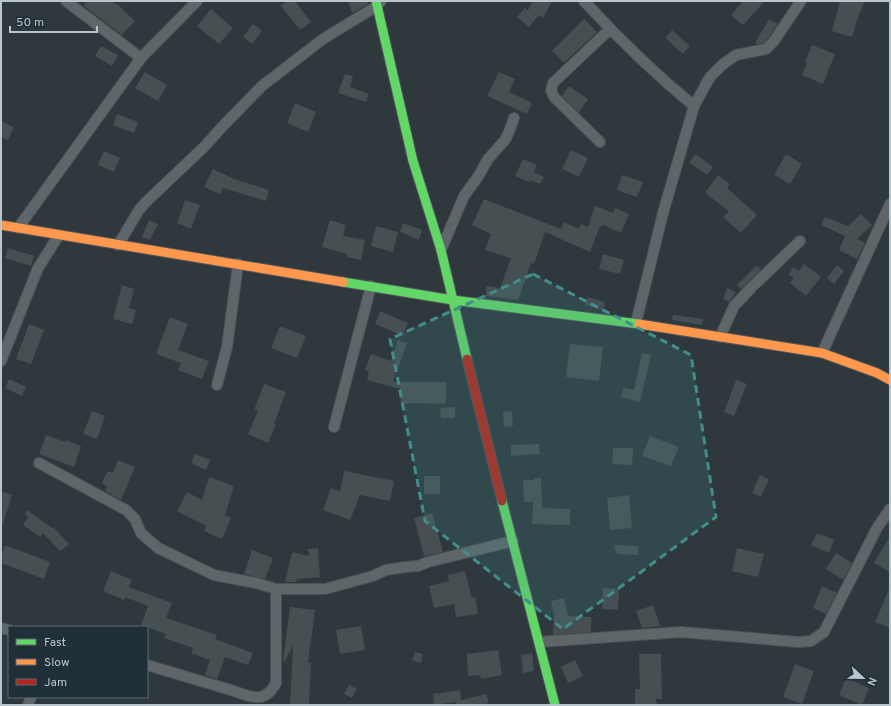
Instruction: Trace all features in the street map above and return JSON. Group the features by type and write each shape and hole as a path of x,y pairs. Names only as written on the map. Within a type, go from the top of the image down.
{"street":[{"path":"66,1 141,58"},
{"path":"18,228 141,58 197,1"},
{"path":"584,1 610,29 694,106"},
{"path":"636,324 663,213 694,106 710,77 722,65 736,55 766,49 774,41 801,1"},
{"path":"118,245 139,210 146,202 205,146 262,86 323,39 378,3 413,161 441,250 492,464 555,705"},
{"path":"600,142 554,96 551,90 553,83 610,29"},
{"path":"441,250 464,196 479,175 488,158 505,140 514,118"},
{"path":"822,353 890,204"},
{"path":"1,225 453,300 636,324 822,353 877,373 890,380"},
{"path":"1,361 38,268 59,235"},
{"path":"720,337 734,306 800,241"},
{"path":"217,385 227,347 238,264"},
{"path":"334,427 371,286"},
{"path":"39,463 126,510 135,519 141,533 158,548 214,575 256,583 276,589 325,589 373,576 386,570 406,566 418,566 428,562 513,541"},
{"path":"539,642 681,632 811,642 824,632 877,528 890,508"},
{"path":"148,665 248,696 262,697 272,691 276,682 276,589"}],"highlighted area":[{"path":"533,274 691,355 716,517 563,629 425,521 390,339"}],"building":[{"path":"86,1 110,1 118,5 135,21 122,35 84,6"},
{"path":"287,1 295,1 311,22 300,30 281,6"},
{"path":"348,1 368,1 368,4 352,13"},
{"path":"533,1 552,1 543,18 539,15 529,27 517,17 525,8 528,10"},
{"path":"743,1 765,1 743,25 731,15"},
{"path":"840,1 865,1 852,37 832,31"},
{"path":"211,9 233,28 219,44 197,26"},
{"path":"584,19 597,32 564,63 552,51"},
{"path":"769,19 778,24 763,43 755,43"},
{"path":"253,24 262,31 252,44 243,37"},
{"path":"672,30 690,46 683,54 665,38"},
{"path":"812,45 835,54 823,84 802,75 807,63 805,62"},
{"path":"101,46 118,55 112,66 95,56"},
{"path":"145,72 167,85 158,101 135,88"},
{"path":"499,72 515,79 509,92 532,103 527,114 487,96"},
{"path":"345,74 353,76 350,87 369,94 366,102 338,93"},
{"path":"569,86 588,99 579,113 562,96"},
{"path":"295,103 316,112 308,132 287,123"},
{"path":"117,114 138,122 134,133 113,125"},
{"path":"1,121 14,127 8,140 1,137"},
{"path":"571,150 588,158 579,177 562,169"},
{"path":"104,151 120,158 114,172 98,165"},
{"path":"696,154 713,167 707,175 689,162"},
{"path":"786,154 802,164 790,184 774,175"},
{"path":"523,159 537,165 534,172 544,177 540,184 530,180 529,182 515,176"},
{"path":"213,169 234,179 269,190 266,201 223,188 220,194 204,187"},
{"path":"622,175 643,182 637,197 617,190"},
{"path":"718,175 730,184 727,188 757,215 741,233 723,217 729,211 705,193"},
{"path":"484,199 561,229 564,222 579,229 581,224 588,227 595,206 613,213 615,208 629,214 621,233 603,225 600,226 590,252 545,232 534,264 531,263 518,300 486,296 486,286 500,288 511,258 485,250 491,234 472,225"},
{"path":"185,200 200,205 191,229 177,223"},
{"path":"861,214 872,225 857,239 865,243 857,259 839,250 845,236 821,225 825,217 848,226"},
{"path":"149,220 158,224 150,240 142,237"},
{"path":"330,220 346,225 343,236 365,240 361,260 347,257 347,254 322,247"},
{"path":"403,223 422,230 419,240 400,232"},
{"path":"376,226 398,232 393,252 371,246"},
{"path":"8,248 34,256 31,266 5,258"},
{"path":"603,254 624,260 620,274 599,269"},
{"path":"804,264 821,277 806,296 790,283 794,278 789,275 793,267 799,271"},
{"path":"757,265 761,270 741,289 737,285"},
{"path":"837,265 844,271 834,284 827,278"},
{"path":"122,285 134,289 129,308 136,310 132,324 113,319"},
{"path":"727,288 736,292 729,302 723,299"},
{"path":"588,297 605,302 603,310 585,305"},
{"path":"380,311 408,323 403,336 375,324"},
{"path":"673,315 703,319 702,325 672,320"},
{"path":"170,317 188,324 178,350 209,361 202,379 178,370 181,363 156,354"},
{"path":"29,324 44,330 31,364 16,359"},
{"path":"280,326 306,336 297,358 271,348"},
{"path":"398,340 407,343 393,382 446,382 446,404 411,403 401,405 400,389 367,380 369,372 365,370 371,354 391,361"},
{"path":"570,344 603,347 599,381 566,377"},
{"path":"642,353 651,355 640,402 621,397 623,388 634,390"},
{"path":"9,379 26,387 22,396 5,388"},
{"path":"736,380 747,384 734,416 724,412"},
{"path":"264,384 286,392 274,424 276,424 268,443 248,434 258,411 254,410"},
{"path":"455,407 455,418 441,418 440,408"},
{"path":"92,411 105,416 97,439 83,434"},
{"path":"512,411 513,426 504,427 503,412"},
{"path":"46,435 81,446 74,467 39,454"},
{"path":"650,436 679,447 671,466 642,456"},
{"path":"539,444 540,454 511,456 511,445"},
{"path":"613,448 633,448 632,465 612,464"},
{"path":"195,454 210,460 206,470 191,463"},
{"path":"118,460 135,467 121,500 105,491 107,486 102,483 108,471 113,473"},
{"path":"344,471 394,481 390,501 360,495 350,520 323,510 331,488 340,492"},
{"path":"760,475 769,479 761,497 752,493"},
{"path":"424,476 440,476 440,494 424,494"},
{"path":"209,477 234,486 225,515 231,518 222,539 204,531 206,526 177,511 187,492 202,500"},
{"path":"534,478 541,478 542,508 570,509 570,525 532,524 533,502 524,502 523,480 534,480"},
{"path":"1,491 12,495 3,524 1,524"},
{"path":"629,495 632,528 610,530 607,498"},
{"path":"27,510 52,528 53,527 69,544 62,550 59,550 43,533 40,537 23,525 28,517 25,513"},
{"path":"432,513 443,552 424,556 414,518"},
{"path":"817,533 834,540 829,553 811,545"},
{"path":"890,536 890,572 874,563"},
{"path":"5,545 50,562 44,579 1,563 1,556"},
{"path":"614,545 638,546 638,555 617,554"},
{"path":"318,548 320,577 297,579 296,582 285,582 292,552 309,556 308,549"},
{"path":"737,548 764,554 758,577 732,571"},
{"path":"252,550 273,558 265,579 244,574"},
{"path":"836,553 852,563 843,580 826,569"},
{"path":"111,571 132,580 129,587 172,603 166,618 217,635 215,639 253,653 248,665 225,657 217,679 205,675 210,660 191,653 193,648 164,638 166,634 148,628 148,626 141,625 148,606 125,597 124,600 103,591"},
{"path":"465,571 472,598 475,597 478,614 456,617 454,604 434,608 429,586 449,581 448,575"},
{"path":"822,586 837,593 826,614 813,608"},
{"path":"890,587 890,628 875,622"},
{"path":"603,588 619,589 618,610 602,609"},
{"path":"564,598 568,616 591,617 591,632 553,635 554,616 551,601"},
{"path":"653,605 660,626 642,628 636,611"},
{"path":"290,607 315,610 308,663 311,663 309,705 290,705 293,645 285,661 283,661"},
{"path":"361,626 365,650 340,654 336,630"},
{"path":"498,650 502,675 481,679 480,675 468,676 467,654"},
{"path":"415,652 423,654 421,663 412,660"},
{"path":"532,653 534,671 523,673 521,655"},
{"path":"639,654 661,654 662,699 656,699 657,705 635,705 635,689 640,689"},
{"path":"575,660 583,676 568,683 561,667"},
{"path":"795,664 814,671 802,704 783,697"},
{"path":"846,678 869,688 862,705 839,695"},
{"path":"349,685 357,689 352,698 344,694"},
{"path":"460,690 461,700 486,694 489,703 480,705 456,705 456,702 434,705 433,694"}],"traffic: fast":[{"path":"376,1 413,161 441,250 467,359"},
{"path":"343,282 453,300 639,324"},
{"path":"502,501 555,705"}],"traffic: slow":[{"path":"1,225 343,282"},
{"path":"639,324 822,353 877,373 890,380"}],"traffic: jam":[{"path":"467,359 502,501"}]}
